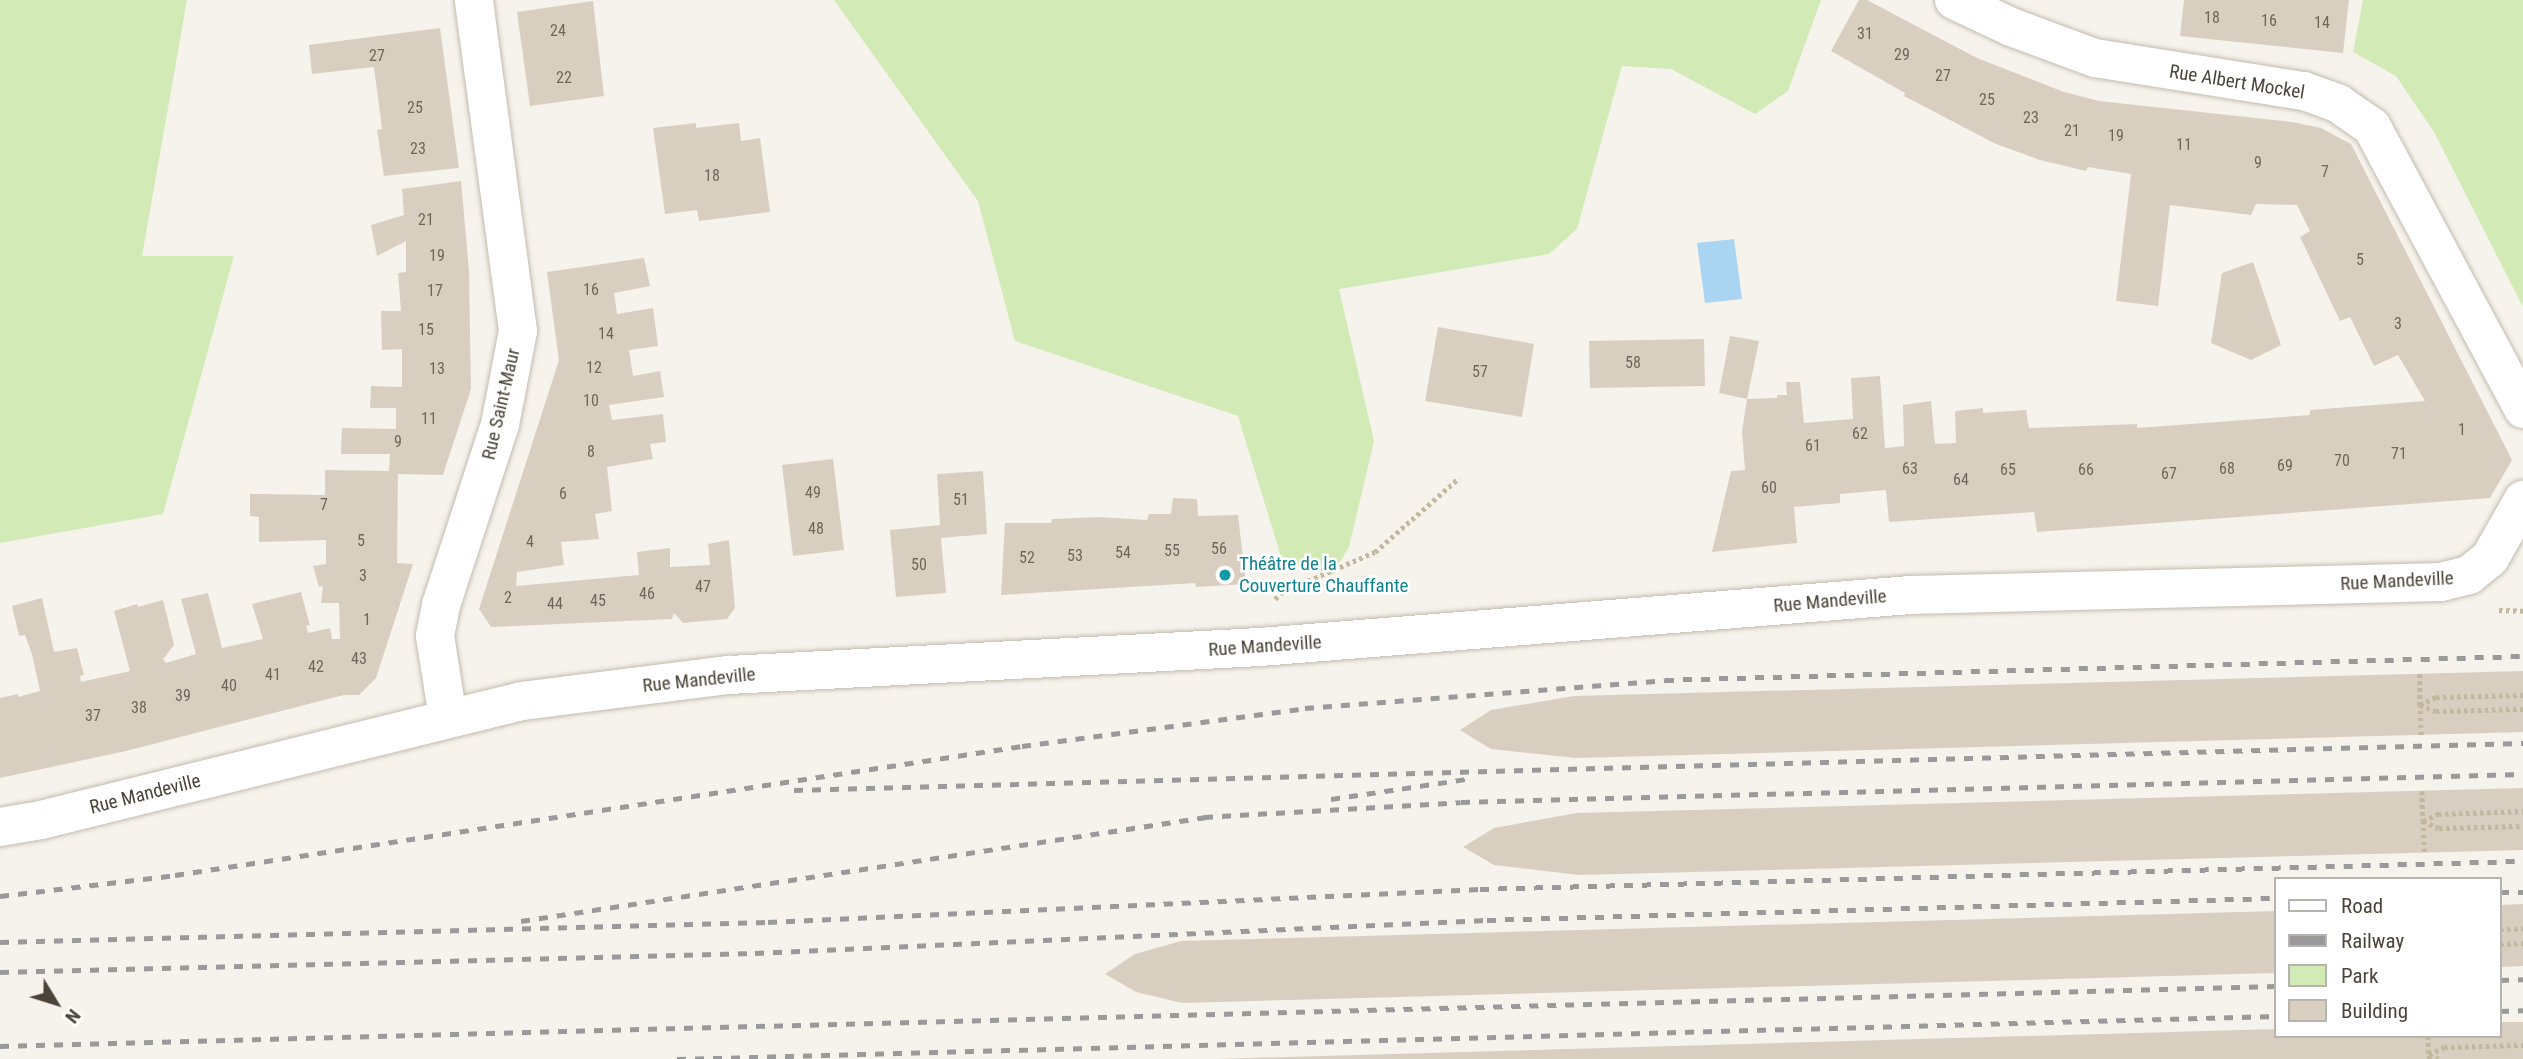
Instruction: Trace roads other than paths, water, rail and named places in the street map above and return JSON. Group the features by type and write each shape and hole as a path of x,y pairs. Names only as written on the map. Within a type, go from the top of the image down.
{"street":[{"name":"Rue Saint-Maur","path":"448,718 435,636 441,605 500,425 518,331 474,0"},
{"name":"Rue Albert Mockel","path":"1954,0 2011,27 2095,58 2304,91 2339,104 2372,127 2523,409"},
{"name":"Rue Mandeville","path":"0,827 52,818 522,701 729,675 1259,647 1911,595 2441,582 2469,575 2481,568 2520,510"}],"water":[{"path":"1734,239 1742,299 1705,303 1697,243"}],"railway":[{"path":"0,896 175,875 1022,746 1305,708 1665,680 2523,656"},
{"path":"794,790 2523,743"},
{"path":"1204,817 1461,802 2523,774"},
{"path":"1331,799 1466,779"},
{"path":"521,921 1213,816"},
{"path":"0,942 768,922 1480,889 2523,861"},
{"path":"2502,892 2523,892"},
{"path":"0,972 755,953 1487,920 2274,898"},
{"path":"2502,980 2523,979"},
{"path":"0,1046 2274,986"},
{"path":"2502,1011 2523,1010"},
{"path":"677,1059 2274,1016"}],"place":[{"name":"Théâtre de la Couverture Chauffante","path":"1225,575"}]}
